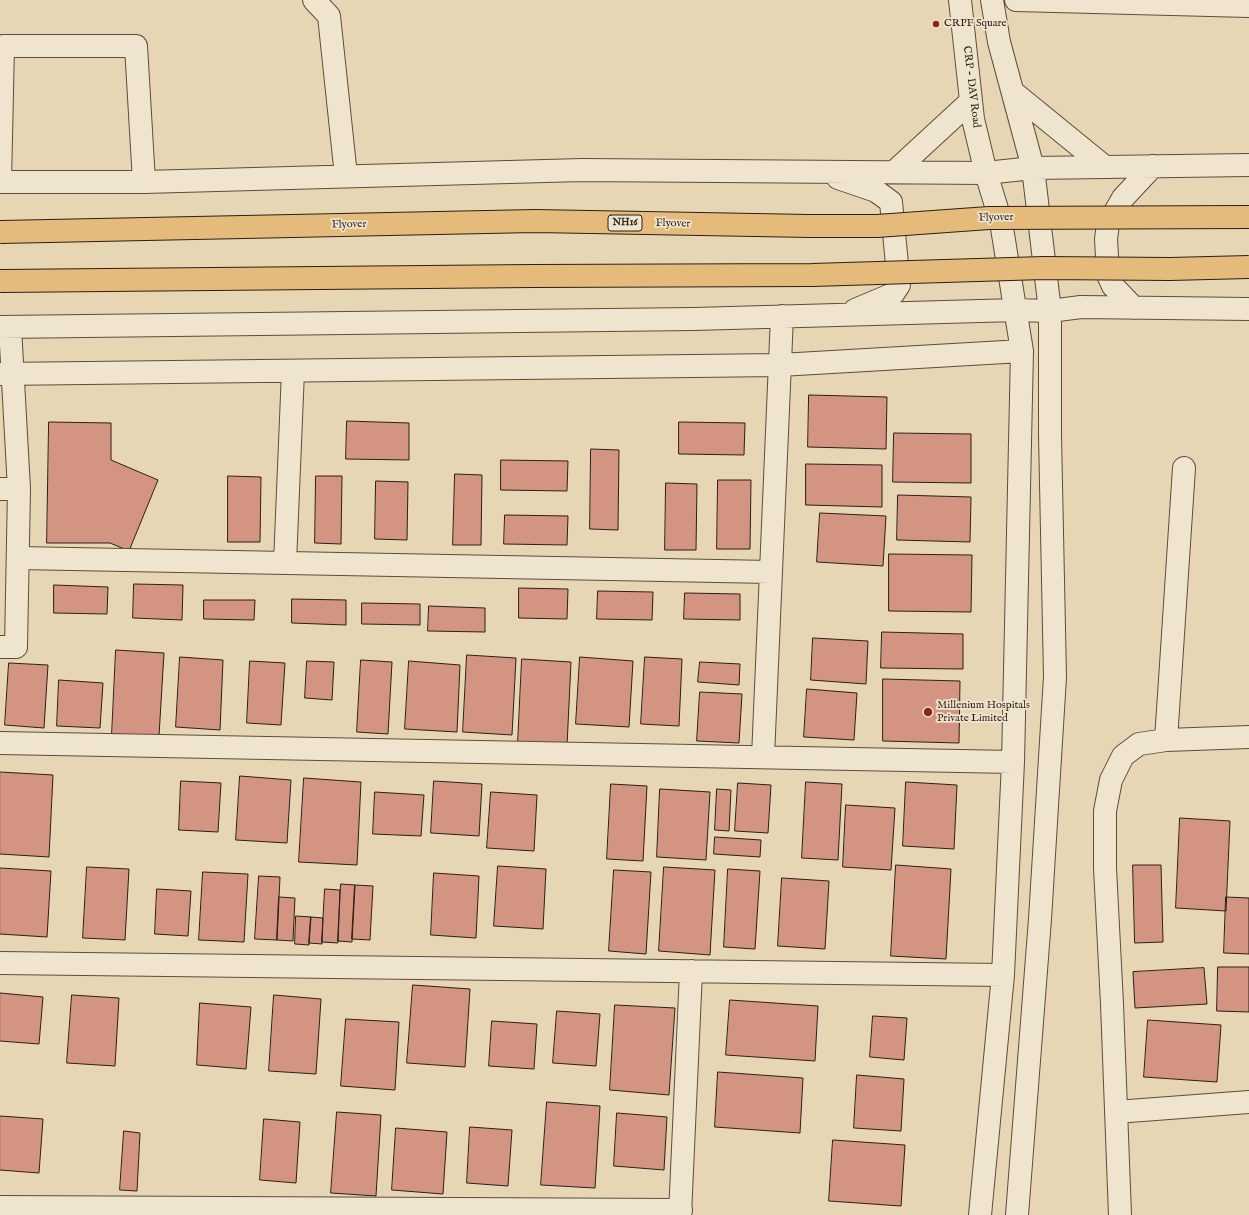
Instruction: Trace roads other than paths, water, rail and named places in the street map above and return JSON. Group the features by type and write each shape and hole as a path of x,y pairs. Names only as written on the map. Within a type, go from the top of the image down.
{"highway":[{"name":"Flyover","path":"0,232 535,221 794,226 877,226 989,218 1249,217"},
{"path":"0,281 812,275 1044,268 1170,269 1249,267"}],"street":[{"path":"314,0 329,16 346,176"},
{"name":"CRP - DAV Road","path":"960,0 973,119 986,173 1001,222 1022,351 1013,762 1003,975 980,1215"},
{"path":"992,0 999,42 1033,168 1050,312 1050,443 1055,677 1040,918 1017,1215"},
{"path":"1016,0 1249,6"},
{"path":"144,182 136,46 3,46 0,182 144,182 582,170 986,173 1033,168 1249,165"},
{"path":"1013,92 1105,167"},
{"path":"894,172 971,101"},
{"path":"1134,308 1113,286 1108,275 1107,231 1108,224 1123,198 1153,166"},
{"path":"820,172 876,191 891,202 899,284 893,294 842,315"},
{"path":"0,647 16,647 18,558 9,489 5,327 694,319 1016,310 1050,312 1081,307 1249,309"},
{"path":"763,757 782,316"},
{"path":"6,374 780,365 1022,351"},
{"path":"285,563 293,370"},
{"path":"1166,740 1184,468"},
{"path":"18,558 771,572"},
{"path":"1120,1215 1105,868 1105,811 1111,780 1123,756 1139,744 1166,740 1249,737"},
{"path":"0,743 1013,762"},
{"path":"0,962 1003,975"},
{"path":"0,1207 459,1212 681,1212 691,971"},
{"path":"1116,1112 1249,1102"},
{"path":"988,1135 1022,1140"}],"place":[{"name":"CRPF Square","path":"936,24"},
{"name":"Millenium Hospitals Private Limited","path":"928,712"}]}
